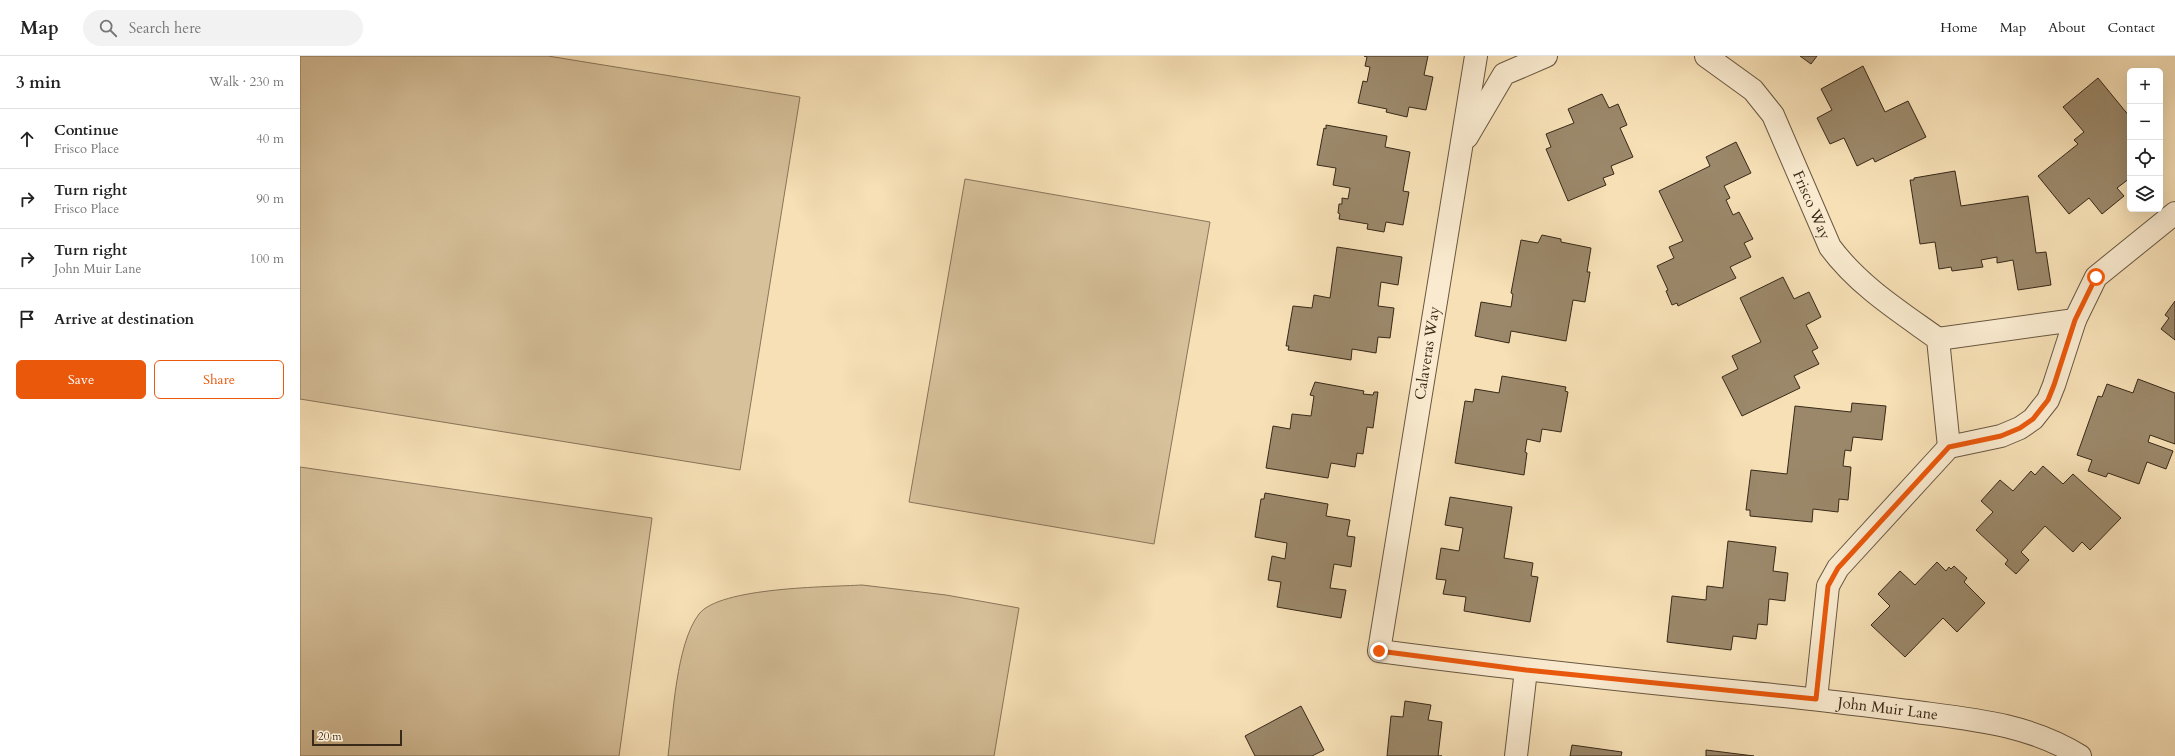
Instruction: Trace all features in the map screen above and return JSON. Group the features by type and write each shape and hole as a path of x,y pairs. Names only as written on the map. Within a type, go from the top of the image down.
{"street":[{"name":"Calaveras Way","path":"1379,651 1476,56"},
{"path":"1460,148 1504,74 1546,56"},
{"name":"Frisco Way","path":"1706,56 1753,90 1773,115 1830,247 1844,265 1865,286 1938,339"},
{"path":"1816,699 1828,586 1838,568 1949,447 2001,436 2020,428 2033,419 2048,400 2075,320 2096,277 2175,213"},
{"path":"1949,447 1938,339 2075,320"},
{"name":"John Muir Lane","path":"1379,651 1526,670 1816,699 2002,724 2052,740 2080,756"},
{"path":"1516,756 1526,670"}],"shaded area":[{"path":"300,56 548,56 800,97 740,470 300,399"},
{"path":"965,179 1210,222 1154,544 909,502"},
{"path":"300,467 652,518 619,756 300,756"},
{"path":"862,585 946,595 1019,608 994,756 668,756 680,662 691,627 699,614 711,605 729,598 751,593 801,588"}],"building":[{"path":"1364,56 1428,56 1424,75 1433,77 1426,110 1409,107 1407,117 1386,112 1387,109 1358,103 1363,81 1367,82 1370,67 1365,66 1367,57"},
{"path":"1800,56 1817,56 1811,64"},
{"path":"1863,66 1885,112 1908,101 1926,137 1875,162 1873,158 1857,166 1844,138 1830,144 1817,118 1832,110 1821,89"},
{"path":"2098,78 2127,113 2127,180 2117,188 2124,196 2102,214 2089,198 2069,214 2038,176 2078,144 2074,140 2084,132 2063,107"},
{"path":"1602,94 1609,108 1618,104 1627,125 1620,128 1633,157 1611,166 1614,174 1603,178 1606,185 1568,201 1546,149 1551,147 1546,134 1574,123 1568,109"},
{"path":"1326,125 1387,136 1385,147 1410,152 1403,191 1409,192 1403,225 1386,222 1384,232 1367,229 1368,224 1339,219 1339,204 1342,204 1342,198 1348,199 1350,188 1333,185 1336,168 1317,165 1324,128 1326,129"},
{"path":"1736,142 1751,173 1724,186 1730,198 1726,200 1733,215 1739,212 1753,239 1744,243 1751,257 1730,267 1736,278 1678,306 1677,303 1672,305 1666,291 1668,290 1657,266 1674,258 1669,247 1683,241 1659,191 1710,166 1706,157"},
{"path":"1955,171 1961,206 2028,196 2036,253 2046,252 2051,285 2018,290 2013,260 1997,263 1997,257 1981,260 1983,267 1952,271 1951,267 1939,269 1935,242 1920,244 1910,180"},
{"path":"1542,235 1561,239 1561,242 1591,248 1587,272 1590,272 1585,302 1573,300 1566,341 1511,331 1509,343 1475,336 1481,302 1511,307 1513,294 1511,293 1521,240 1538,243"},
{"path":"1337,247 1402,257 1398,285 1381,282 1378,306 1394,308 1390,338 1378,337 1376,353 1352,349 1351,360 1288,350 1289,346 1286,346 1293,306 1312,308 1314,295 1330,298"},
{"path":"1783,277 1794,299 1809,292 1821,317 1806,325 1818,348 1812,351 1819,364 1794,376 1800,388 1742,416 1722,377 1738,369 1732,356 1761,342 1740,298"},
{"path":"2175,301 2175,340 2161,329 2169,318 2165,315"},
{"path":"1502,376 1566,387 1565,391 1568,392 1561,432 1542,429 1540,442 1527,439 1524,475 1455,463 1465,401 1473,402 1475,389 1499,393"},
{"path":"2138,379 2175,393 2175,444 2150,435 2148,442 2173,451 2166,469 2147,462 2139,484 2108,473 2106,477 2088,471 2092,460 2077,455 2098,396 2102,397 2107,384 2133,393"},
{"path":"1315,382 1364,391 1363,394 1373,395 1374,392 1378,392 1373,428 1367,427 1363,454 1357,453 1355,467 1331,463 1328,478 1266,468 1273,426 1290,429 1292,414 1311,416 1314,396 1310,395"},
{"path":"1852,403 1886,406 1882,440 1853,437 1851,451 1845,450 1843,466 1851,467 1848,500 1839,499 1838,512 1813,509 1812,522 1750,516 1750,510 1746,510 1751,470 1787,474 1795,406 1851,412"},
{"path":"2043,466 2063,484 2073,474 2121,518 2090,550 2082,542 2073,552 2045,526 2021,552 2029,560 2016,574 2005,564 2008,560 1976,530 1993,512 1981,501 2000,480 2013,491 2031,471 2035,475"},
{"path":"1265,493 1328,504 1326,516 1350,520 1347,536 1355,537 1351,567 1334,564 1330,588 1346,590 1341,618 1277,607 1281,582 1268,580 1272,556 1285,559 1287,543 1255,537 1261,499 1264,499"},
{"path":"1450,497 1512,507 1504,558 1533,563 1531,576 1538,577 1530,622 1464,611 1466,597 1443,594 1446,580 1436,579 1441,548 1459,551 1463,528 1445,525"},
{"path":"1728,541 1776,547 1773,571 1788,573 1785,601 1769,599 1767,625 1758,624 1756,639 1733,636 1731,650 1667,642 1672,596 1706,600 1707,586 1723,588"},
{"path":"1937,562 1946,571 1949,567 1951,569 1954,566 1967,578 1964,582 1985,603 1957,632 1943,618 1905,657 1871,625 1890,606 1878,594 1900,571 1915,585"},
{"path":"1405,701 1431,705 1428,720 1442,722 1438,756 1387,756 1391,716 1403,717"},
{"path":"1301,706 1324,750 1312,756 1255,756 1245,736"},
{"path":"1572,745 1622,752 1621,756 1570,756"},
{"path":"1706,750 1754,756 1706,756"}],"route":[{"path":"1379,651 1526,670 1816,699 1828,586 1838,568 1949,447 2001,436 2020,428 2033,419 2048,400 2075,320 2096,277"}]}
